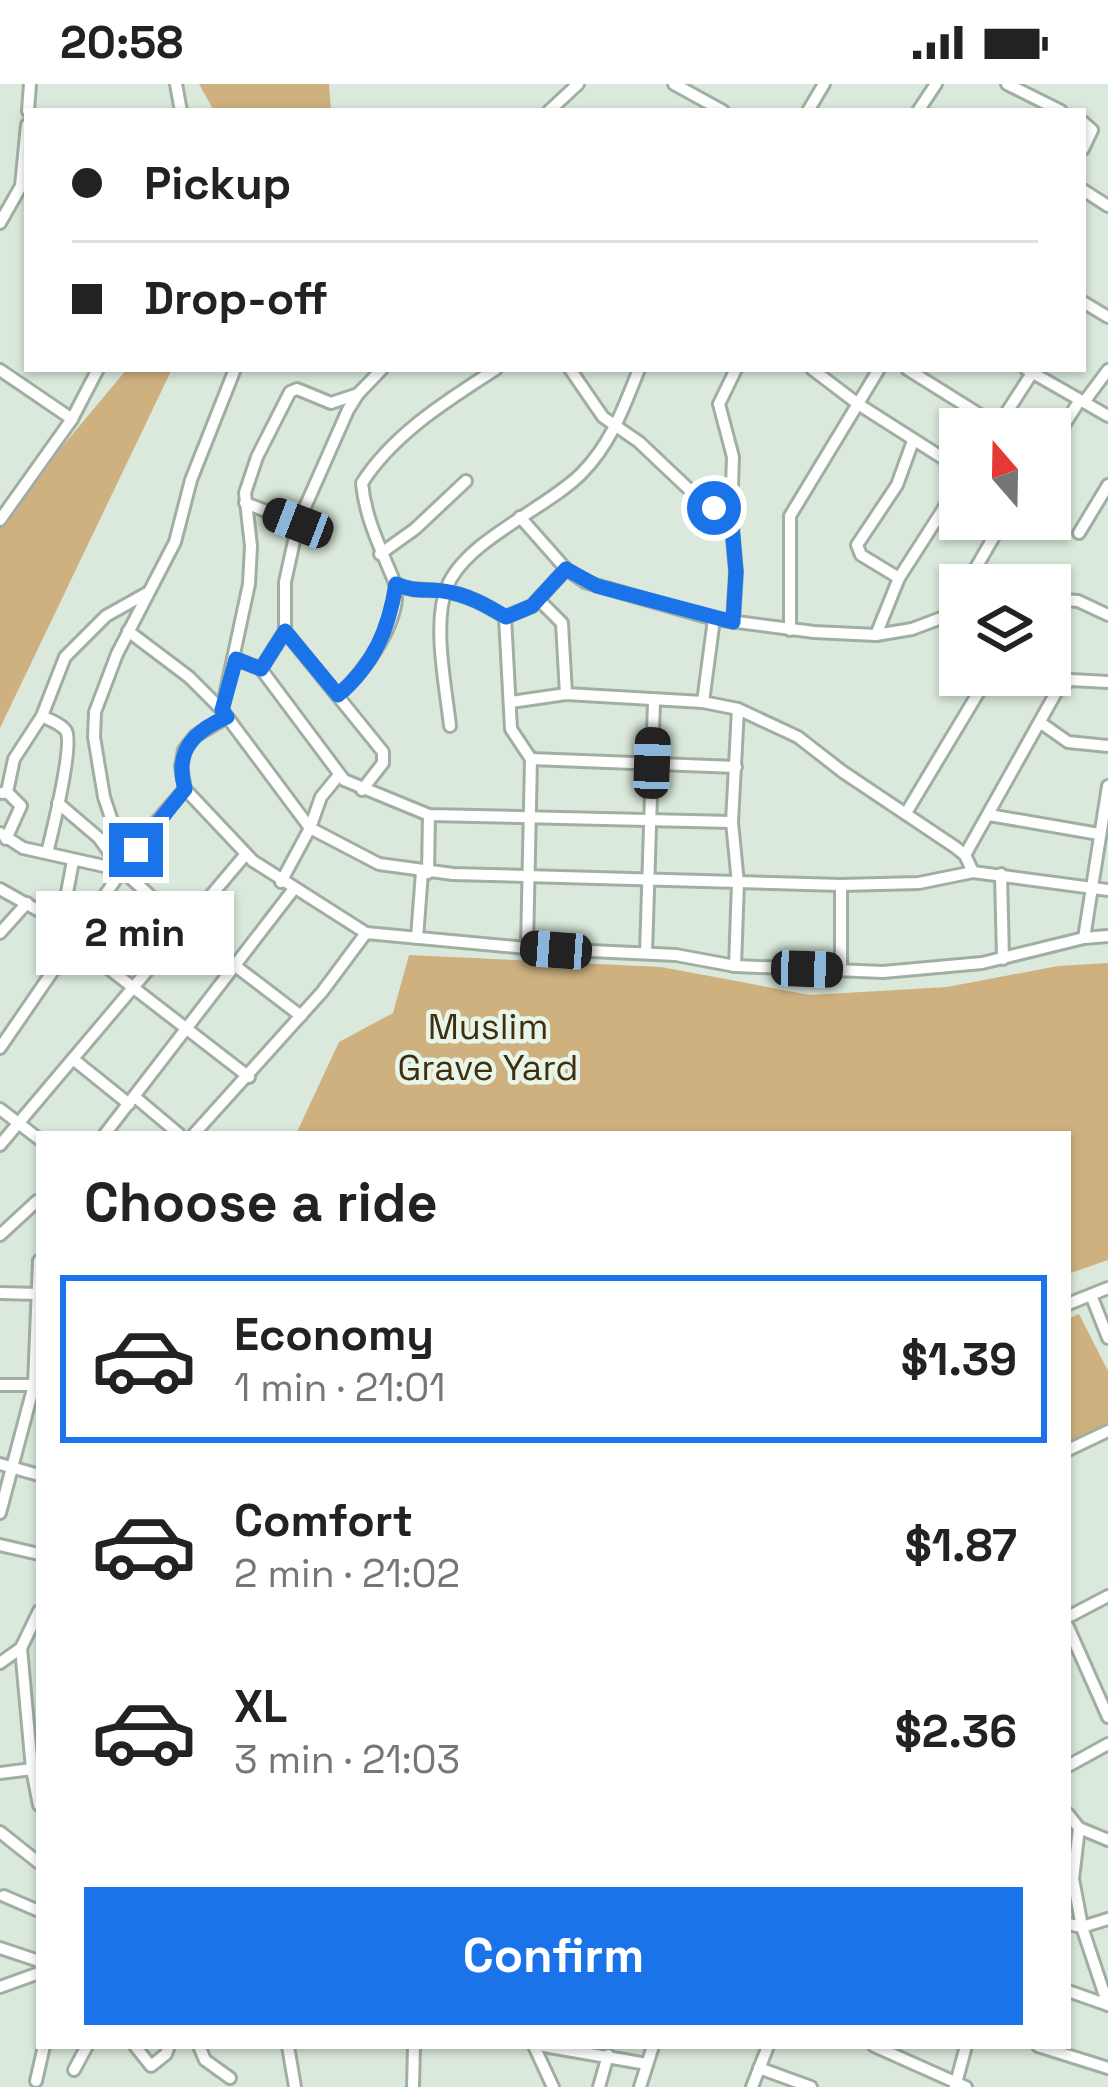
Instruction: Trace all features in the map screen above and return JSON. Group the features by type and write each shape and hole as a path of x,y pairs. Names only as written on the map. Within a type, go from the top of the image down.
{"street":[{"path":"552,108 578,84"},
{"path":"674,84 718,108"},
{"path":"1007,84 1055,108"},
{"path":"0,223 21,186 24,156"},
{"path":"0,370 71,419"},
{"path":"1071,417 1108,370"},
{"path":"0,520 71,419 96,372"},
{"path":"122,870 123,854 104,797 94,723 98,697 176,542 191,480 234,372"},
{"path":"261,669 285,631 285,582 298,523 358,394 373,372"},
{"path":"338,695 371,661 392,612 396,584 380,554 362,483 376,462 424,418 492,372"},
{"path":"572,372 597,410 695,495 731,515"},
{"path":"450,726 442,629 445,591 466,562 581,473 617,426 638,372"},
{"path":"733,622 733,457 718,404 734,372"},
{"path":"816,372 939,456"},
{"path":"790,630 790,516 877,372"},
{"path":"913,372 967,408"},
{"path":"1008,408 1028,372"},
{"path":"1031,372 1108,416"},
{"path":"358,394 331,403 297,389 290,392 257,457 245,502 251,561 225,714 195,736 184,750 181,766 185,789 246,854 293,890 366,933 646,953 735,966 910,972 1003,959 1108,936"},
{"path":"899,578 862,554 857,545 897,485 913,441"},
{"path":"380,554 466,481"},
{"path":"1078,533 1108,485"},
{"path":"245,502 298,523"},
{"path":"876,635 899,578 939,516"},
{"path":"520,517 566,569 597,586 714,619 876,635 939,619"},
{"path":"506,617 538,600 566,569"},
{"path":"396,584 471,598 506,617"},
{"path":"122,870 23,848 3,836 21,806 4,792 14,759 42,716 72,648 106,616 148,593"},
{"path":"538,600 561,620 566,694"},
{"path":"1071,600 1108,615"},
{"path":"506,617 511,729 531,759 527,948"},
{"path":"703,702 714,619"},
{"path":"128,631 189,677 225,714 310,828 371,861 425,873 841,885 920,883 973,872 1108,890"},
{"path":"285,631 383,752 383,763 362,790"},
{"path":"236,659 261,669 339,775 362,790 429,815 732,822"},
{"path":"965,855 1058,689 1067,682 1108,682"},
{"path":"511,702 566,694 703,702 738,709 798,736 810,749 965,855 973,872"},
{"path":"906,813 976,696"},
{"path":"646,953 654,700"},
{"path":"735,966 738,883 732,822 738,709"},
{"path":"42,716 68,733 47,853"},
{"path":"1041,723 1068,742 1108,746"},
{"path":"531,759 736,767"},
{"path":"281,881 310,828 321,796 339,775"},
{"path":"1084,938 1108,786"},
{"path":"0,1048 122,870 185,789"},
{"path":"58,803 99,838 122,870 183,926 301,1016"},
{"path":"417,938 429,815"},
{"path":"989,815 1103,827"},
{"path":"0,1145 246,854"},
{"path":"52,918 66,898 73,861"},
{"path":"1001,874 1003,959"},
{"path":"841,885 842,970"},
{"path":"0,889 52,918 186,1032 248,1077"},
{"path":"107,1131 293,890"},
{"path":"0,933 27,903"},
{"path":"197,1131 301,1016 366,933"},
{"path":"73,1060 175,1131"},
{"path":"0,1109 36,1136"},
{"path":"0,1235 36,1202"},
{"path":"25,1214 36,1219"},
{"path":"1071,1303 1108,1288"},
{"path":"0,1293 36,1294"},
{"path":"1091,1294 1108,1338"},
{"path":"0,1385 36,1385"},
{"path":"0,1513 6,1465 36,1388"},
{"path":"1071,1449 1108,1431"},
{"path":"6,1465 36,1474"},
{"path":"0,1545 36,1553"},
{"path":"1071,1615 1108,1595"},
{"path":"0,1663 36,1630"},
{"path":"1071,1635 1108,1717"},
{"path":"21,1648 36,1790"},
{"path":"1071,1764 1107,1745"},
{"path":"0,1773 32,1769"},
{"path":"1071,1818 1079,1828 1108,1840"},
{"path":"1071,1992 1108,2005 1075,1926 1073,1879 1079,1828"},
{"path":"1,1834 36,1857"},
{"path":"4,1895 36,1910"},
{"path":"1075,1926 1108,1919"},
{"path":"0,1948 36,1960"},
{"path":"0,1987 36,1974"},
{"path":"36,2081 43,2049"},
{"path":"74,2070 84,2049"},
{"path":"137,2049 151,2066 168,2049"},
{"path":"200,2049 205,2060 230,2078"},
{"path":"289,2049 295,2087"},
{"path":"413,2087 414,2049"},
{"path":"535,2049 554,2087"},
{"path":"578,2049 611,2052 647,2063"},
{"path":"640,2087 652,2049"},
{"path":"752,2087 767,2049"},
{"path":"882,2049 959,2086 965,2049"},
{"path":"1048,2049 1108,2068"},
{"path":"599,2087 611,2052"},
{"path":"759,2068 811,2087"}],"green space":[{"path":"199,84 329,84 331,108 212,108"},
{"path":"124,372 171,372 0,728 0,521"},
{"name":"Muslim Grave Yard","path":"409,955 661,967 810,995 947,987 1058,966 1108,963 1108,1260 1071,1273 1071,1131 297,1131 339,1042 393,1013"},
{"path":"1079,1314 1108,1371 1108,1434 1071,1450 1071,1318"}],"route":[{"path":"136,850 185,789 181,766 188,743 227,717 222,710 236,659 261,669 285,631 338,695 371,661 392,612 396,584 471,598 506,617 532,606 566,569 597,586 733,622 736,572 731,515 714,508"}]}
